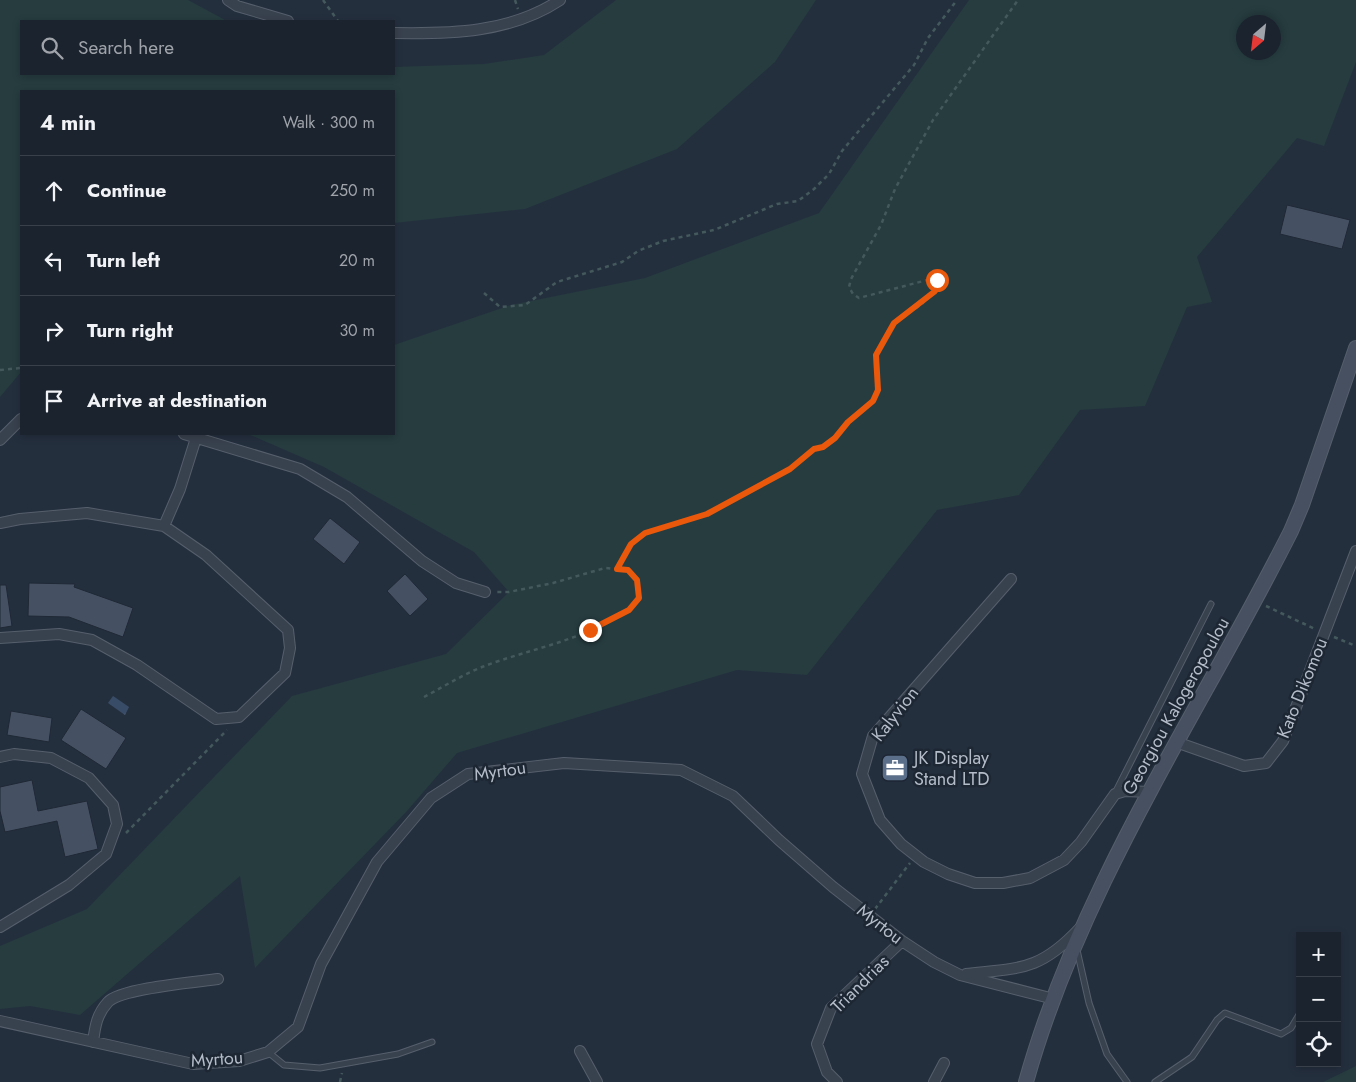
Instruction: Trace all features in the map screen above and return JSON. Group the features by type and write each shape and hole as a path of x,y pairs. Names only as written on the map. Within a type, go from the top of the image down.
{"street":[{"path":"228,0 236,6 285,20"},
{"path":"395,33 443,34 494,28 550,6 560,0"},
{"name":"Georgiou Kalogeropoulou","path":"1026,1082 1054,999 1086,921 1149,792 1255,600 1302,504 1356,348"},
{"path":"0,440 20,420"},
{"path":"187,435 300,469 347,497 422,561 456,584 485,592"},
{"path":"164,526 180,489 196,438"},
{"path":"0,523 20,518 87,513 164,526 206,555 288,630 290,648 285,673 239,717 216,719 137,665 92,640 59,634 0,638"},
{"name":"Kato Dikomou","path":"1176,742 1244,766 1266,763 1283,740 1356,551"},
{"name":"Kalyvion","path":"1011,579 873,736 862,774 880,820 901,844 916,856 948,874 975,883 1003,884 1030,878 1064,860 1081,842 1115,794"},
{"path":"0,757 14,754 51,758 89,778 114,805 117,824 106,854 69,885 0,927"},
{"name":"Myrtou","path":"0,1020 194,1064 238,1061 268,1052 298,1027 321,964 377,862 431,798 468,774 564,764 681,770 733,796 779,840 902,942 934,962 960,975 1054,999"},
{"path":"1115,794 1125,790 1149,792"},
{"path":"960,975 1007,971 1041,960 1061,948 1086,921"},
{"name":"Triandrias","path":"837,1082 827,1072 817,1044 831,1008 902,942"},
{"path":"93,1042 96,1020 109,1000 143,989 218,980"},
{"path":"580,1051 597,1082"},
{"path":"934,1082 944,1064"}],"lane":[{"path":"1115,794 1211,604"},
{"path":"1075,945 1089,1003 1107,1054 1127,1082"},
{"path":"1155,1082 1192,1057 1217,1020 1225,1013 1281,1034 1291,1028 1296,1020"},
{"path":"268,1052 284,1065 320,1068 398,1054 432,1042"}],"path":[{"path":"323,0 337,20"},
{"path":"484,293 500,307 525,305 557,282 622,262 638,251 664,241 714,230 777,204 798,200 814,190 829,174 842,152 914,65 933,31 957,0"},
{"path":"617,569 631,544 645,533 707,514 790,469 814,449 823,447 835,438 848,422 873,401 878,390 876,355 894,323 922,304 939,286 937,280 931,279 859,298 852,294 849,288 851,279 881,225 895,189 933,120 1018,0"},
{"path":"0,370 20,368"},
{"path":"424,698 481,668 590,630 629,610 639,598 637,580 628,570 604,568 554,583 509,592 485,592"},
{"path":"1255,600 1356,646"},
{"path":"126,834 239,717"},
{"path":"880,903 916,856"}],"green space":[{"path":"0,0 188,0 225,20 20,20 20,75 395,75 395,67 484,64 544,55 616,0 816,0 775,62 677,149 525,209 395,223 395,90 20,90 20,373 0,397"},
{"path":"969,0 1356,0 1356,62 1324,146 1297,138 1197,257 1212,302 1187,307 1145,406 1080,410 1019,495 937,510 807,675 737,670 457,753 407,811 255,968 240,876 80,1015 30,1006 0,1009 0,946 87,909 292,696 446,654 509,592 474,552 324,467 250,435 395,435 395,345 511,305 645,278 819,213"},
{"path":"1356,1066 1356,1082 1323,1082"}],"water":[{"path":"113,696 129,707 125,715 108,703"}],"building":[{"path":"1287,205 1350,220 1342,249 1280,234"},
{"path":"330,518 360,542 344,564 313,539"},
{"path":"405,574 428,599 410,616 387,591"},
{"path":"29,583 75,584 74,587 133,608 123,637 69,617 28,616"},
{"path":"0,585 6,585 12,626 0,628"},
{"path":"81,709 126,738 106,769 61,740"},
{"path":"11,711 52,718 49,742 7,735"},
{"path":"32,780 38,811 87,801 98,849 65,857 57,821 5,832 0,811 0,787"}],"place":[{"name":"JK Display Stand LTD","path":"895,768"}],"route":[{"path":"590,630 629,610 639,598 637,580 628,570 617,569 631,544 645,533 707,514 724,503 790,469 814,449 823,447 835,438 848,422 873,401 878,390 875,366 876,355 894,323 906,313 922,304 934,292 939,286 937,280"}]}
